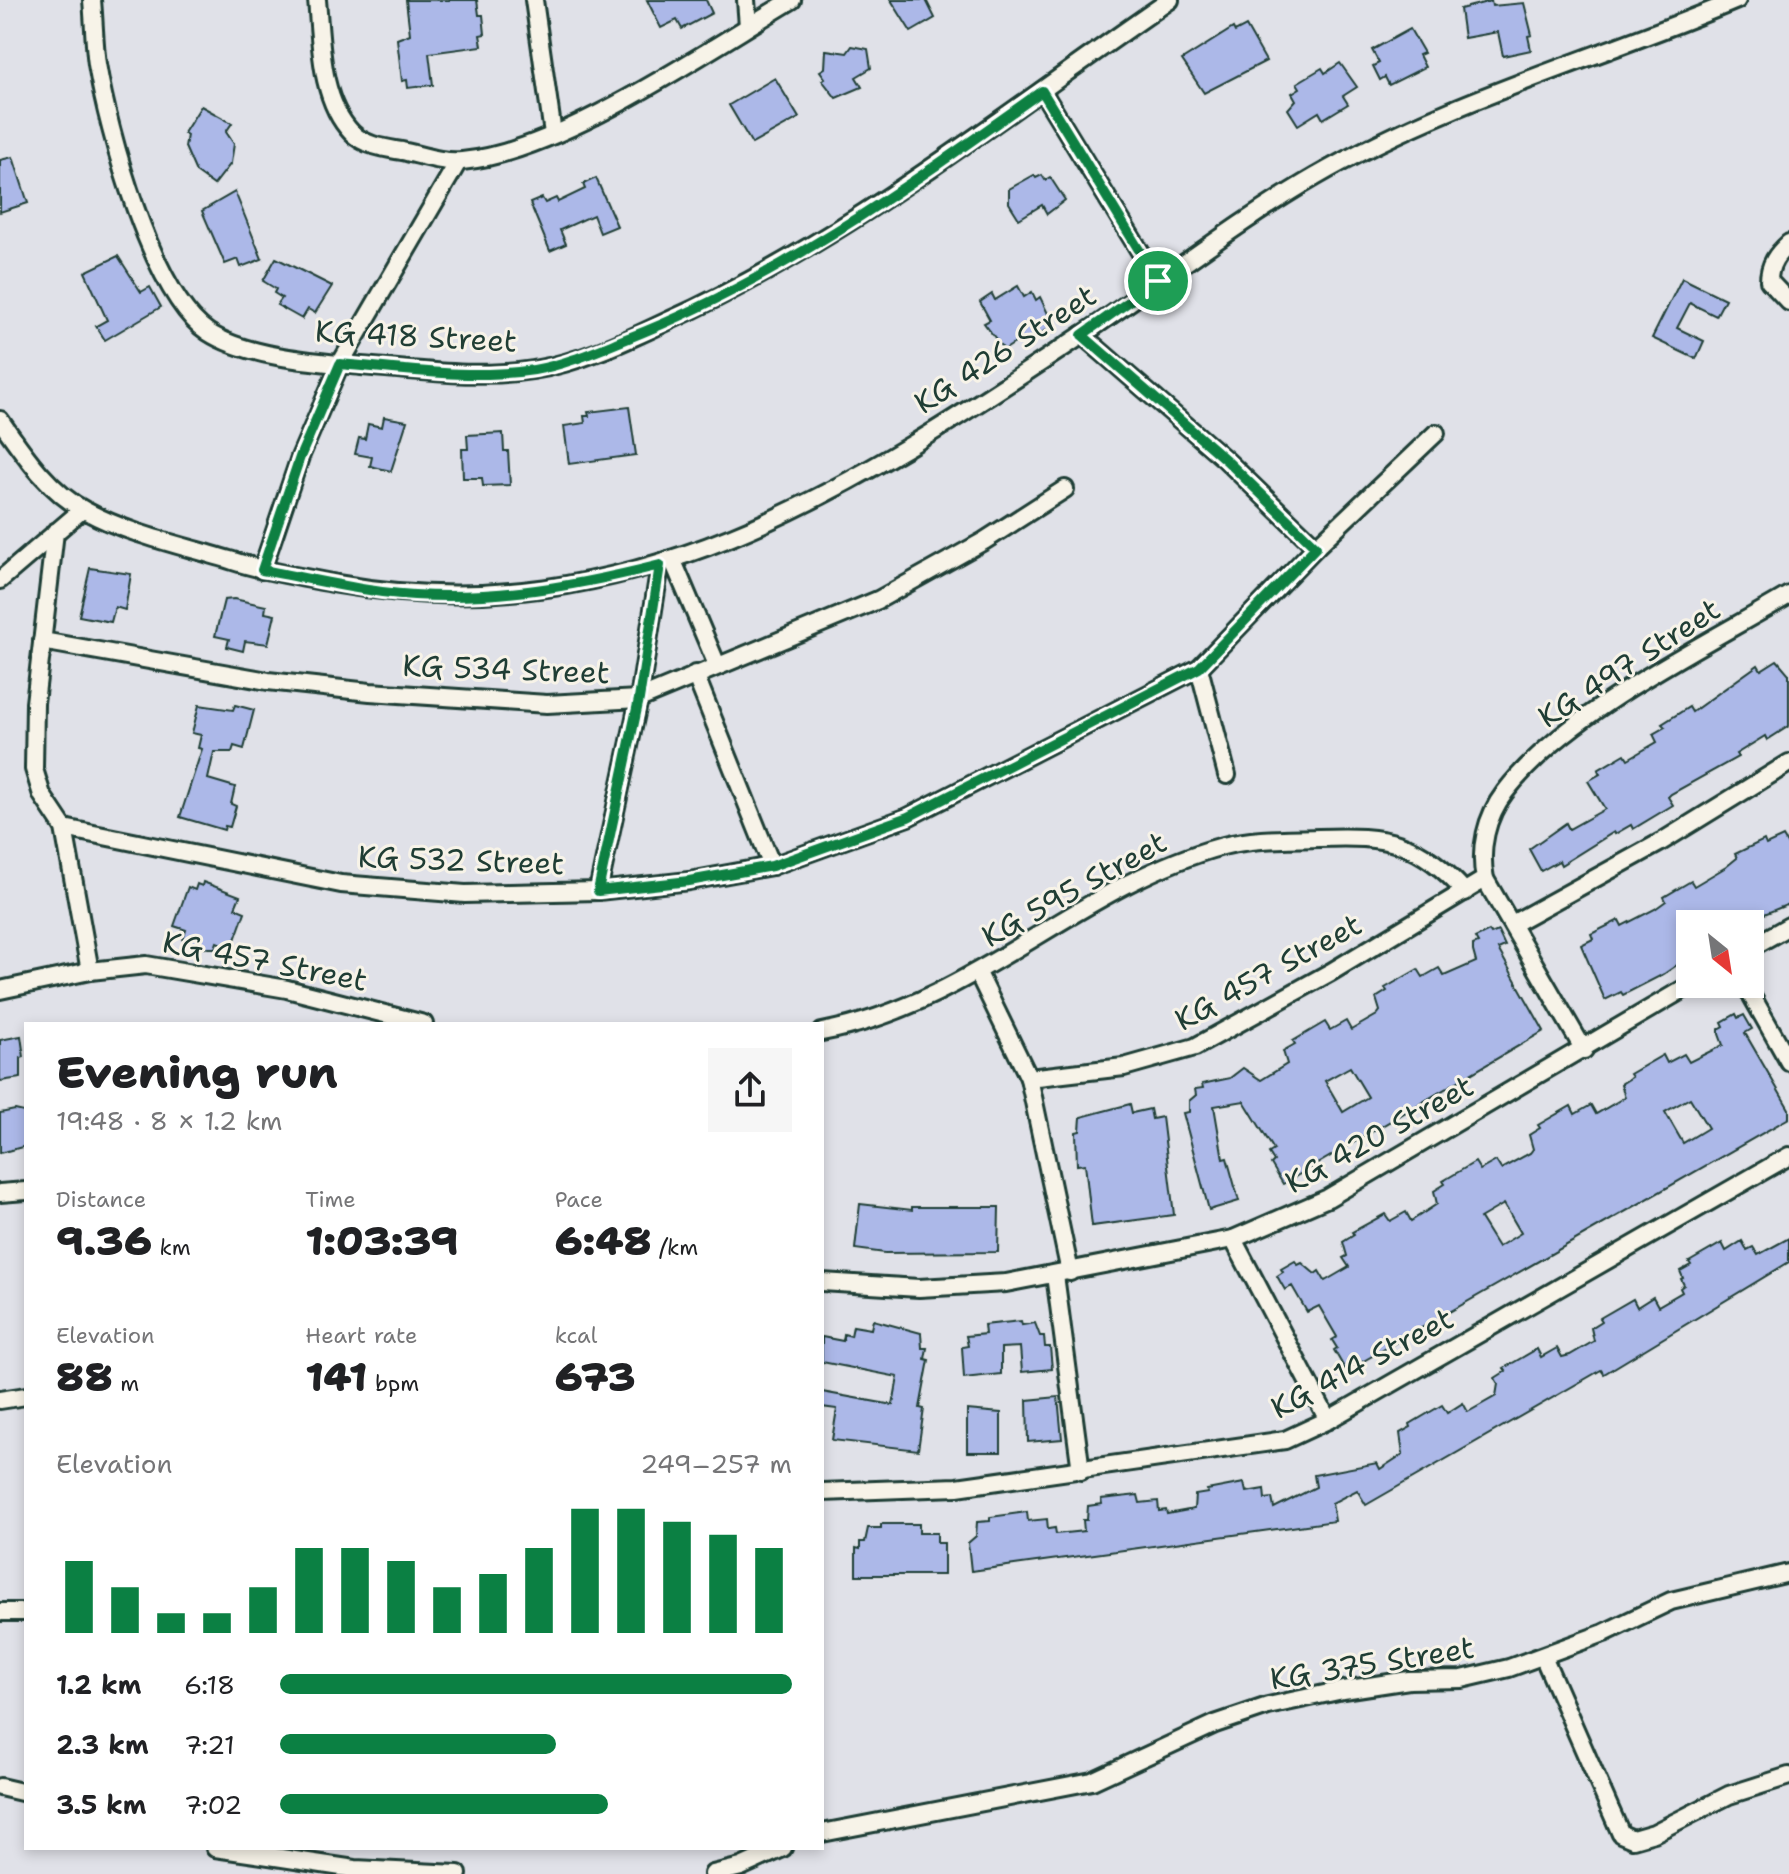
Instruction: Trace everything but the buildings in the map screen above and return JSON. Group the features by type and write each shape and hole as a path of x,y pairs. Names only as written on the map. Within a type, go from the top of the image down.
{"street":[{"name":"KG 418 Street","path":"92,0 97,64 109,122 161,274 206,331 237,348 340,364 486,374 535,370 631,338 708,303 817,241 929,171 1170,0"},
{"path":"317,0 324,73 335,103 352,133 372,146 458,162 502,155 617,103 792,0"},
{"path":"534,0 553,134"},
{"path":"746,0 748,26"},
{"name":"KG 426 Street","path":"82,510 262,570 383,592 503,595 592,582 666,563 759,526 834,487 1082,335 1319,174 1437,117 1642,40 1737,0"},
{"path":"1042,91 1158,281"},
{"path":"262,570 300,457 340,364 458,162"},
{"path":"1789,243 1777,254 1769,270 1769,281 1789,302"},
{"path":"1082,335 1226,460 1316,547"},
{"path":"0,420 27,460 82,510 0,580"},
{"name":"KG 532 Street","path":"64,828 341,884 521,896 689,881 772,866 908,817 1199,668 1316,547 1436,433"},
{"name":"KG 534 Street","path":"42,641 268,681 370,692 547,704 639,699 878,600 984,541 1065,489"},
{"path":"55,532 42,641 34,769 42,795 64,828 90,971"},
{"path":"666,563 717,665"},
{"path":"598,891 666,563"},
{"name":"KG 497 Street","path":"1485,879 1481,858 1492,814 1504,793 1543,752 1610,702 1789,595"},
{"path":"1199,668 1227,775"},
{"path":"695,674 772,866"},
{"path":"1512,924 1661,842 1789,763"},
{"name":"KG 595 Street","path":"978,973 1137,881 1199,854 1248,841 1380,838 1427,855 1465,892"},
{"path":"1485,879 1584,1050"},
{"name":"KG 457 Street","path":"1029,1078 1124,1067 1195,1047 1485,879"},
{"path":"1764,940 1789,926"},
{"name":"KG 457 Street","path":"0,990 90,971 146,965 287,989 416,1022"},
{"path":"824,1032 894,1015 978,973 1029,1078 1063,1273 1081,1471"},
{"name":"KG 420 Street","path":"824,1282 919,1288 1006,1283 1233,1239 1328,1198 1676,994"},
{"path":"1753,998 1789,1062"},
{"name":"KG 414 Street","path":"824,1492 957,1487 1285,1440 1328,1420 1789,1156"},
{"path":"0,1193 24,1191"},
{"path":"1233,1239 1328,1420"},
{"path":"0,1400 24,1396"},
{"name":"KG 375 Street","path":"824,1833 1092,1781 1215,1724 1268,1706 1409,1680 1462,1679 1543,1656 1604,1633 1671,1601 1789,1573"},
{"path":"0,1612 24,1612"},
{"path":"1543,1656 1621,1834 1633,1839 1654,1833 1729,1795 1789,1776"},
{"path":"0,1787 24,1793"},
{"path":"228,1850 355,1869 458,1874"},
{"path":"713,1874 741,1867 779,1850"}],"route":[{"path":"1042,91 1158,281 1082,335 1226,460 1316,547 1199,668 908,817 807,856 739,873 598,891 639,699 660,565 592,582 503,595 447,596 383,592 262,570 300,457 340,364 486,374 535,370 578,358 694,310 817,241 929,171 1042,91"}]}
